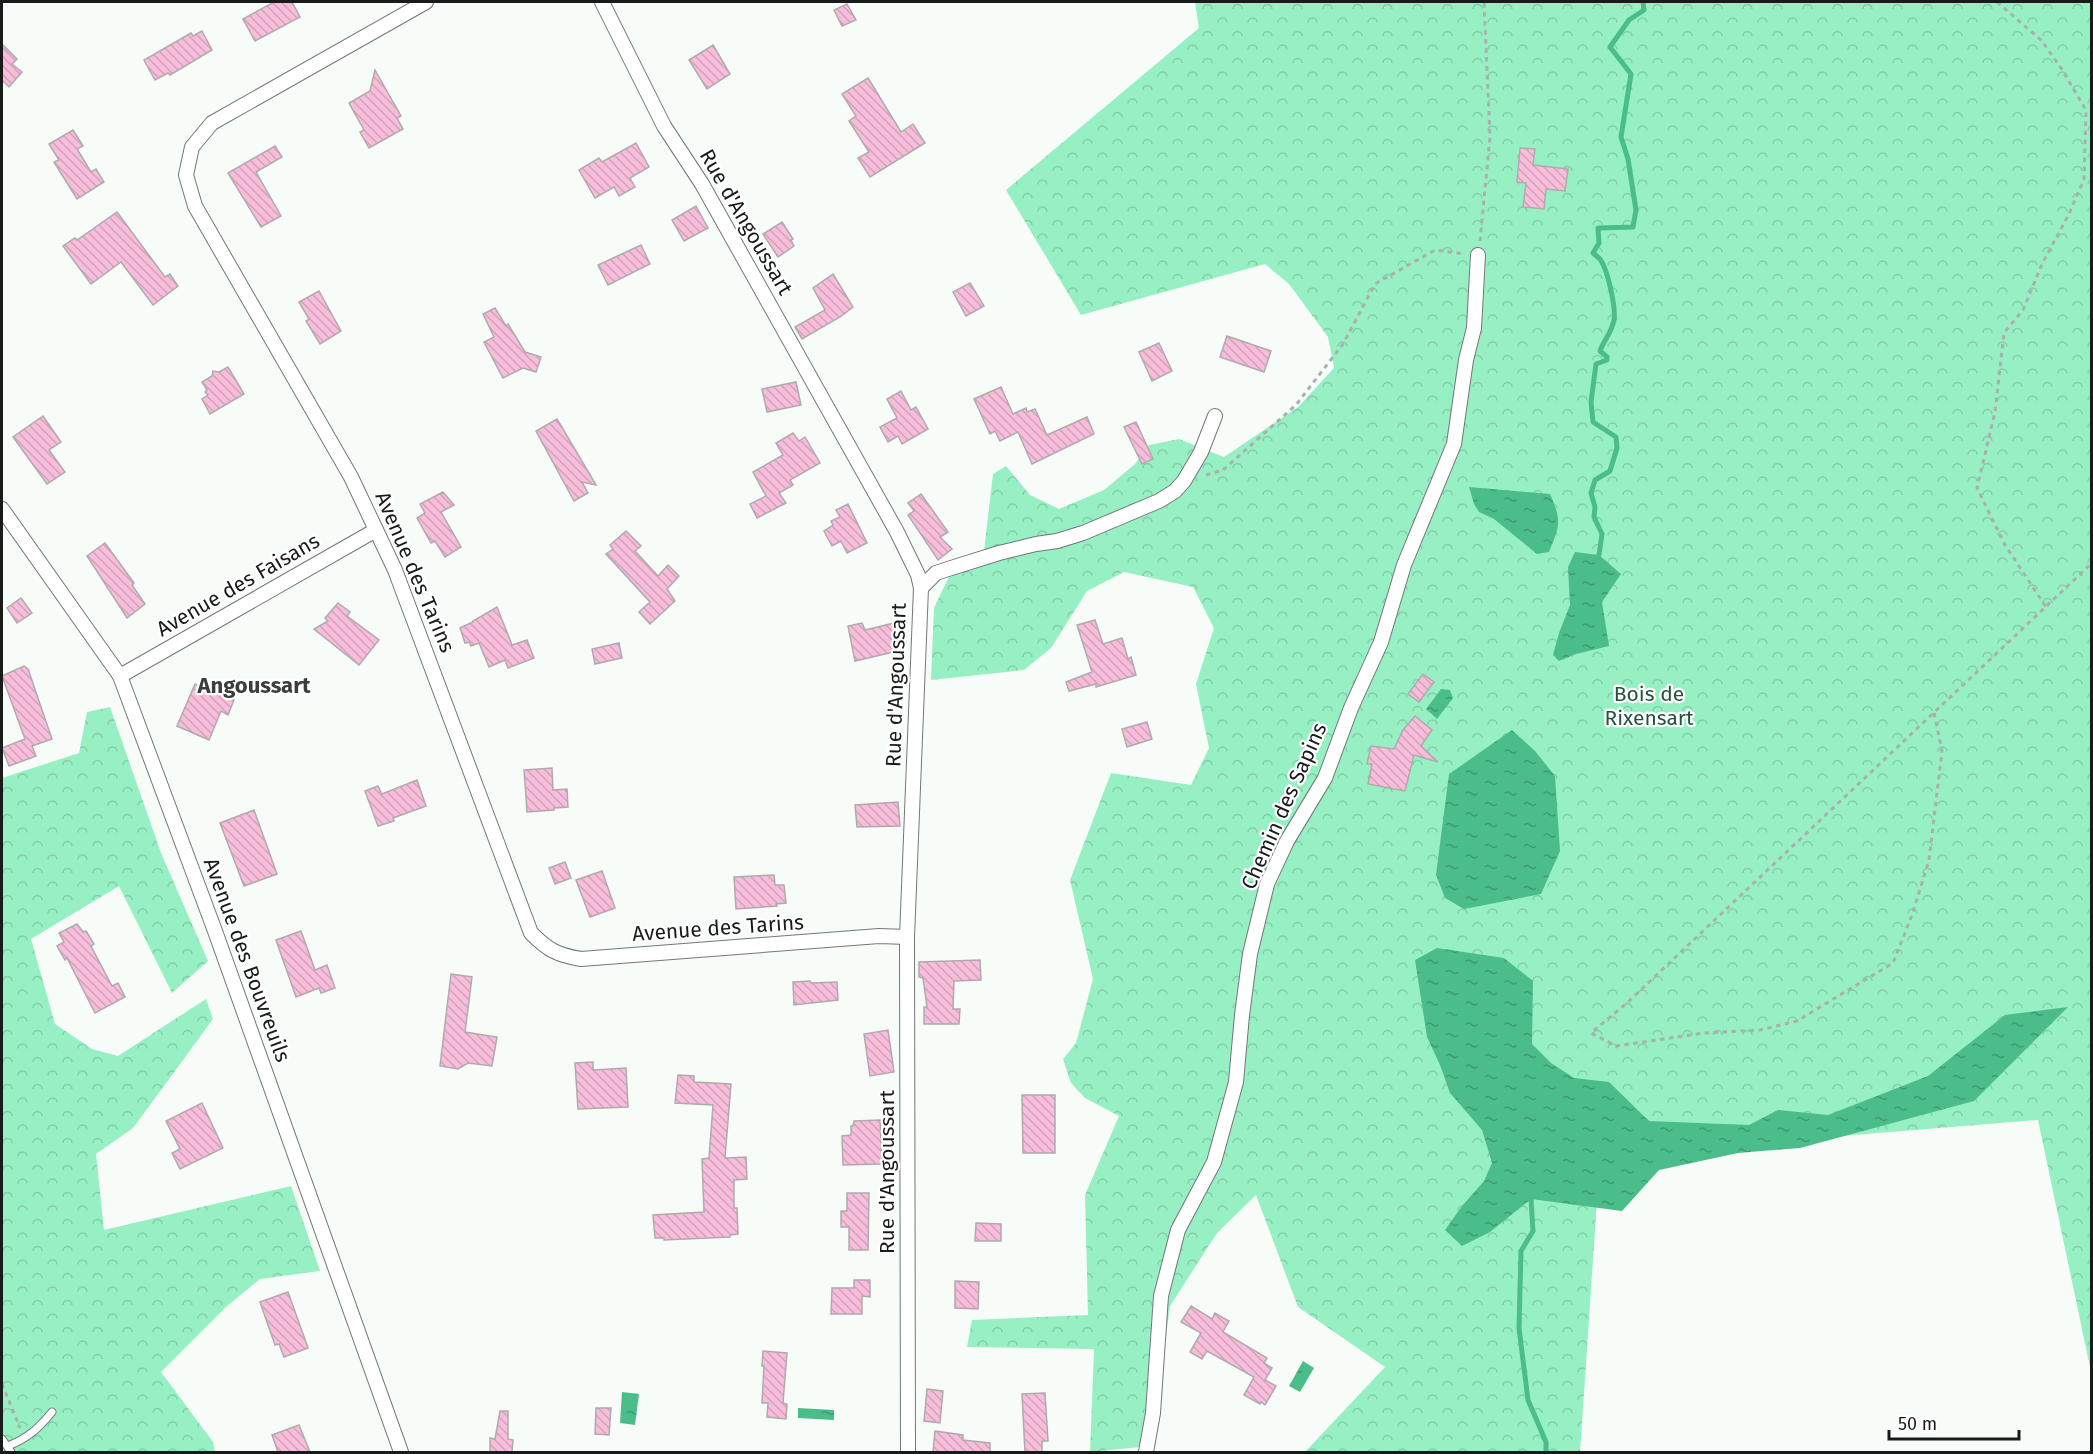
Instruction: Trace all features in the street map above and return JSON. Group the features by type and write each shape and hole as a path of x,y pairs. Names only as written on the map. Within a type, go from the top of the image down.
{"street":[{"name":"Avenue des Tarins","path":"426,2 212,123 192,147 186,175 195,206 351,477 395,570 531,933 544,947 561,956 581,960 879,936 907,937"},
{"name":"Rue d'Angoussart","path":"602,2 664,126 702,184 897,532 918,575 921,588 907,937 908,1452"},
{"name":"Chemin des Sapins","path":"1146,1452 1154,1413 1161,1296 1178,1230 1214,1162 1236,1082 1250,954 1267,884 1287,841 1325,778 1351,708 1381,642 1404,565 1454,444 1466,360 1474,328 1478,255"},
{"path":"921,588 936,573 948,568 1083,533 1175,492 1201,452 1215,416"},
{"name":"Avenue des Bouvreuils","path":"2,509 120,676 215,931 401,1452"},
{"name":"Avenue des Faisans","path":"120,676 376,530"}],"lane":[{"path":"2,1439 9,1449 39,1429 52,1412"}],"path":[{"path":"1184,481 1223,470 1296,405 1343,344 1375,284 1435,250 1478,255 1490,136 1484,2"},
{"path":"1997,2 2041,40 2086,110 2084,179 2069,214 2042,264 2023,310 2004,333 1995,411 1977,488 2005,545 2046,607"},
{"path":"1934,713 1942,751 1929,860 1912,915 1893,963 1797,1021 1760,1030 1704,1033 1616,1046 1591,1034 1628,1002 2091,563"},
{"path":"2,1384 20,1428"}],"green space":[{"name":"Bois de Rixensart","path":"1195,2 2091,2 2091,1372 2038,1120 1600,1156 1580,1452 1305,1452 1385,1367 1298,1307 1256,1195 1217,1233 1170,1306 1151,1446 1090,1452 1094,1349 967,1347 972,1320 1088,1315 1085,1195 1119,1116 1085,1098 1071,1083 1063,1059 1076,1043 1093,979 1070,880 1111,773 1191,785 1209,748 1196,684 1214,628 1193,587 1124,572 1087,591 1051,648 1024,670 931,680 934,608 952,570 984,551 993,474 1006,466 1030,495 1059,509 1104,490 1135,464 1149,445 1179,439 1224,457 1298,407 1334,368 1328,337 1289,284 1265,264 1081,315 1006,190 1199,28"},
{"path":"110,707 161,853 208,961 172,993 119,886 31,939 55,1024 92,1049 118,1056 206,999 213,1019 133,1128 96,1154 104,1230 291,1186 320,1271 260,1279 226,1307 161,1372 213,1442 215,1452 2,1452 2,778 79,753 87,712"}],"water":[{"path":"1469,487 1550,494 1558,523 1549,552 1537,554 1494,519 1479,512"},
{"path":"1575,552 1599,555 1621,574 1602,602 1609,646 1576,654 1559,661 1553,655 1570,605 1568,567"},
{"path":"1441,689 1450,690 1453,698 1437,719 1426,709"},
{"path":"1512,730 1535,751 1555,776 1560,851 1541,894 1464,909 1445,898 1436,875 1449,774"},
{"path":"1437,948 1504,958 1533,981 1532,1044 1551,1063 1574,1078 1609,1082 1649,1121 1749,1125 1778,1110 1828,1115 1928,1076 2005,1015 2068,1007 1974,1101 1800,1148 1738,1153 1659,1170 1622,1211 1531,1199 1490,1232 1462,1246 1445,1230 1484,1181 1492,1163 1482,1130 1450,1093 1427,1037 1415,960"},
{"path":"1303,1361 1314,1368 1300,1392 1289,1386"},
{"path":"622,1392 639,1394 635,1425 620,1423"},
{"path":"798,1408 834,1410 834,1420 798,1418"}],"building":[{"path":"274,2 292,2 300,17 255,41 243,19"},
{"path":"847,4 856,20 842,26 834,10"},
{"path":"202,31 212,50 170,75 168,73 155,80 144,60 191,33 193,36"},
{"path":"2,44 17,59 12,64 22,72 9,87 2,80"},
{"path":"713,45 730,74 707,89 689,60"},
{"path":"375,70 401,116 397,118 403,129 369,148 360,132 364,130 349,103 370,91"},
{"path":"868,78 901,132 913,124 925,143 870,177 858,158 869,152 849,121 856,116 842,94"},
{"path":"73,130 83,146 77,149 91,172 96,169 104,182 77,199 54,162 59,160 49,144"},
{"path":"636,143 649,167 630,178 635,187 619,196 614,187 595,198 579,170 599,158 602,162"},
{"path":"275,146 282,157 256,172 281,216 261,227 228,173"},
{"path":"1520,148 1535,149 1533,165 1568,169 1565,191 1546,189 1544,209 1523,207 1526,183 1517,182"},
{"path":"696,206 708,228 684,241 672,220"},
{"path":"117,212 165,277 170,274 178,286 153,305 121,262 91,284 63,246 75,238 77,240"},
{"path":"782,222 793,239 791,240 794,246 778,257 763,234"},
{"path":"641,245 650,264 608,285 598,265"},
{"path":"833,274 853,307 802,339 795,327 825,310 813,288"},
{"path":"970,283 984,306 966,316 953,292"},
{"path":"319,291 341,331 320,344 306,321 309,319 299,302"},
{"path":"495,308 525,352 541,357 536,372 523,368 503,378 484,342 494,337 483,314"},
{"path":"1227,336 1271,351 1264,372 1220,357"},
{"path":"1159,343 1172,371 1152,381 1139,352"},
{"path":"228,367 244,394 210,414 202,399 208,395 202,382 212,376 213,371 219,372"},
{"path":"796,382 801,405 767,412 762,389"},
{"path":"1001,387 1013,414 1026,408 1027,412 1035,409 1047,435 1087,417 1094,434 1032,464 1018,432 1000,441 995,431 990,434 974,399"},
{"path":"901,391 911,410 916,407 928,429 902,444 898,436 888,442 880,427 897,418 887,399"},
{"path":"43,416 61,442 49,450 65,472 47,484 13,437"},
{"path":"557,419 596,485 582,482 588,493 574,501 536,431"},
{"path":"1136,422 1153,459 1142,464 1124,427"},
{"path":"793,433 799,441 805,437 820,463 790,480 793,485 779,493 786,503 757,518 750,504 766,496 753,472 783,455 776,443"},
{"path":"443,492 454,505 441,512 461,547 445,557 435,541 431,543 417,518 425,513 420,504"},
{"path":"921,494 948,532 940,537 952,549 938,560 908,515 914,511 908,503"},
{"path":"848,504 867,543 847,553 841,541 832,546 824,531 833,525 831,521 840,517 836,510"},
{"path":"626,531 641,546 635,551 658,576 668,565 679,576 667,589 675,601 650,624 639,612 650,602 606,554 613,549 610,545"},
{"path":"105,543 134,583 132,585 145,604 127,618 87,556"},
{"path":"21,598 32,613 17,623 7,608"},
{"path":"338,603 350,612 347,616 379,640 359,665 314,629 328,621 325,618"},
{"path":"497,607 512,645 527,640 534,658 508,668 505,660 489,667 479,643 471,646 469,642 465,643 460,628"},
{"path":"1095,620 1103,644 1122,638 1128,659 1131,657 1136,675 1096,687 1096,684 1069,691 1066,682 1092,672 1077,625"},
{"path":"862,623 865,630 894,623 897,637 901,636 906,642 902,650 855,661 848,626"},
{"path":"619,643 622,658 595,664 592,649"},
{"path":"24,666 28,669 52,739 32,746 36,756 9,766 2,748 25,739 2,676"},
{"path":"1423,674 1434,682 1419,702 1408,694"},
{"path":"195,684 234,700 228,715 221,711 209,740 177,726"},
{"path":"1415,716 1432,730 1421,746 1438,762 1414,755 1405,791 1368,784 1372,764 1367,764 1371,746 1394,749 1403,730"},
{"path":"1147,722 1152,739 1127,747 1122,729"},
{"path":"552,768 553,790 567,789 568,807 527,812 524,770"},
{"path":"417,780 426,806 378,826 365,791 378,786 382,794"},
{"path":"898,802 900,826 857,827 855,805"},
{"path":"254,810 277,874 244,886 220,823"},
{"path":"565,862 571,878 555,884 549,868"},
{"path":"602,871 615,908 590,917 576,880"},
{"path":"774,875 775,885 784,885 786,903 776,904 777,906 736,909 734,877"},
{"path":"77,924 83,932 86,931 94,944 91,946 112,986 118,983 125,997 95,1013 67,958 65,960 57,946 64,942 59,933"},
{"path":"301,931 315,970 327,965 335,988 321,993 319,988 296,997 276,940"},
{"path":"980,960 981,980 954,981 953,1009 960,1009 959,1024 924,1024 924,1007 927,1007 923,978 919,977 919,962"},
{"path":"451,974 472,977 465,1032 497,1037 492,1066 468,1063 458,1069 440,1066"},
{"path":"810,981 811,983 837,982 838,1000 794,1005 793,982"},
{"path":"888,1030 894,1072 870,1076 864,1034"},
{"path":"593,1062 593,1070 626,1068 628,1107 578,1109 575,1063"},
{"path":"678,1075 694,1076 694,1082 731,1084 725,1158 746,1157 747,1179 734,1180 734,1208 737,1208 738,1234 730,1235 730,1237 664,1240 664,1238 655,1238 653,1215 704,1212 702,1159 709,1158 713,1105 675,1103"},
{"path":"1022,1095 1055,1095 1055,1153 1023,1153"},
{"path":"202,1103 223,1148 180,1169 172,1153 180,1149 166,1121"},
{"path":"880,1120 882,1164 843,1165 842,1136 851,1135 851,1126 854,1121"},
{"path":"847,1193 869,1193 868,1250 849,1250 849,1227 841,1227 841,1211 847,1211"},
{"path":"976,1223 1001,1224 1001,1241 975,1241"},
{"path":"854,1280 870,1280 870,1297 862,1296 862,1314 831,1314 832,1288 854,1288"},
{"path":"955,1281 979,1282 978,1309 955,1308"},
{"path":"288,1292 308,1348 284,1357 279,1344 275,1345 260,1302"},
{"path":"1191,1306 1212,1319 1215,1313 1229,1321 1223,1332 1267,1358 1264,1363 1272,1368 1265,1380 1276,1386 1265,1405 1244,1395 1254,1377 1207,1351 1202,1359 1190,1352 1201,1333 1181,1322"},
{"path":"763,1351 787,1353 783,1403 787,1404 786,1419 767,1417 768,1403 762,1403"},
{"path":"927,1389 943,1391 940,1423 924,1421"},
{"path":"1045,1393 1048,1441 1042,1441 1042,1452 1025,1452 1022,1394"},
{"path":"596,1408 611,1408 609,1435 595,1434"},
{"path":"500,1411 508,1411 508,1439 513,1440 512,1452 490,1452 490,1438 495,1439"},
{"path":"299,1425 310,1452 278,1452 272,1435"},
{"path":"935,1431 963,1435 963,1440 990,1443 990,1452 933,1452"}],"waterway":[{"path":"1599,555 1602,534 1594,517 1595,507 1591,493 1595,480 1610,471 1617,448 1616,437 1593,422 1591,402 1596,364 1607,360 1607,357 1600,351 1614,320 1614,307 1606,271 1600,259 1593,253 1599,243 1598,228 1633,227 1636,210 1628,159 1621,137 1631,74 1610,47 1629,20 1644,10 1643,2"},
{"path":"1531,1199 1533,1231 1521,1251 1519,1328 1528,1400 1546,1442 1546,1452"}],"district":[{"name":"Angoussart","path":"254,685"}]}
